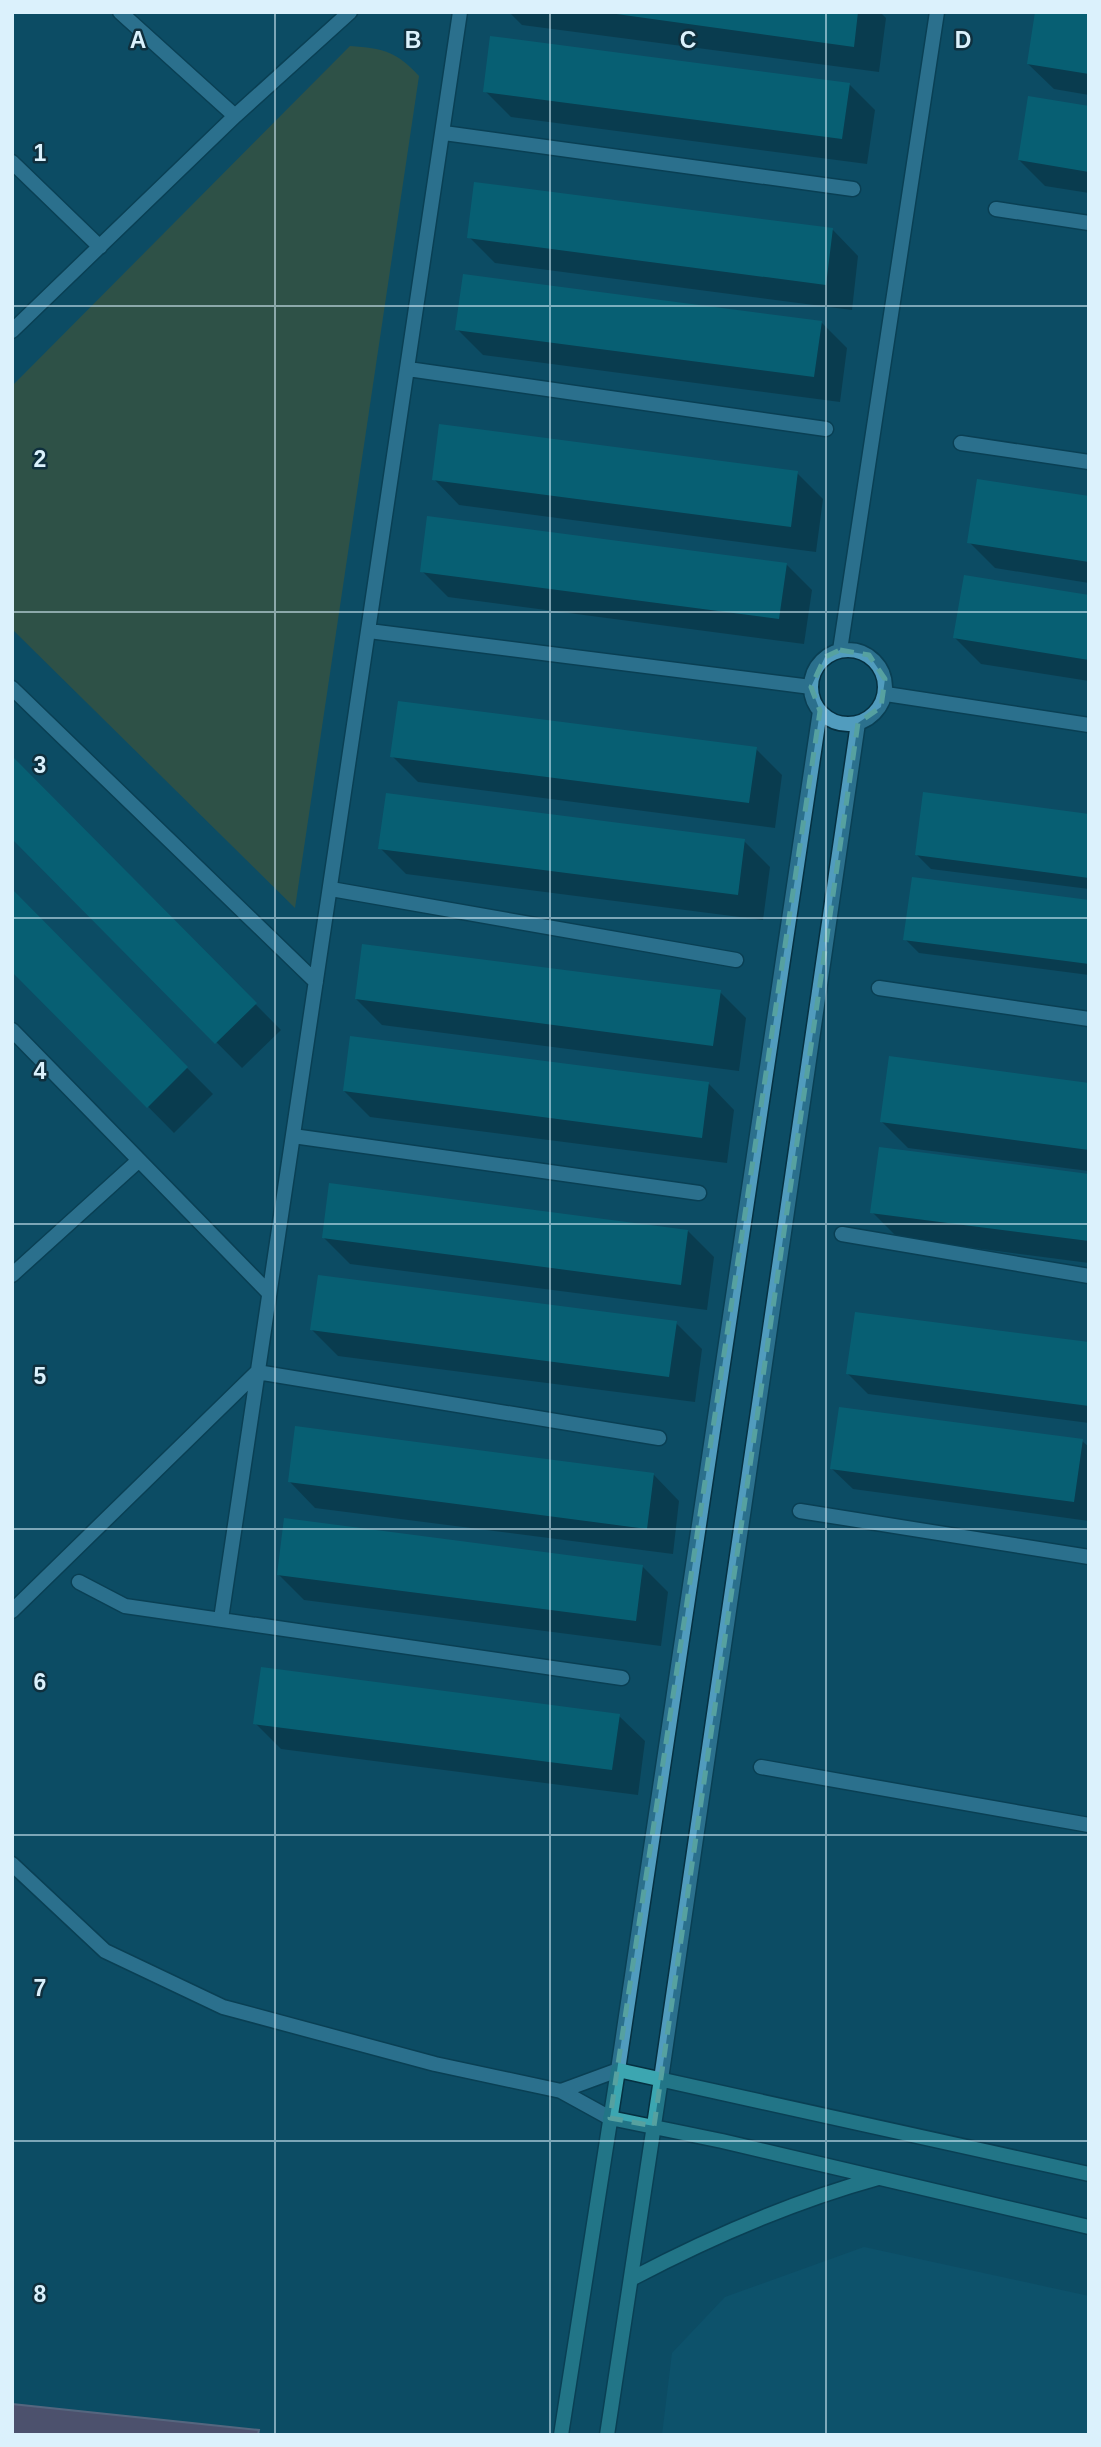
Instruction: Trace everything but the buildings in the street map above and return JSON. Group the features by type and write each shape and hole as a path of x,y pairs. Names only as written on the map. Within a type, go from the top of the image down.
{"main road":[{"path":"561,2435 618,2070 1089,2174"},
{"path":"607,2435 662,2079"},
{"path":"610,2118 1089,2227"},
{"path":"631,2279 730,2230 790,2205 879,2178"}],"street":[{"path":"120,12 235,116"},
{"path":"12,331 235,116 351,12"},
{"path":"221,1619 460,12"},
{"path":"840,650 937,12"},
{"path":"444,133 853,189"},
{"path":"12,162 100,247"},
{"path":"996,209 1089,223"},
{"path":"408,369 826,429"},
{"path":"961,443 1089,462"},
{"path":"369,631 811,687"},
{"path":"855,649 869,655 879,665 885,679 886,694 881,707 858,723 844,724 830,720 820,711 811,687 814,671 825,657 840,650 855,649"},
{"path":"12,688 316,982"},
{"path":"886,694 1089,725"},
{"path":"561,2091 618,2070 820,711"},
{"path":"662,2079 858,723"},
{"path":"331,889 736,960"},
{"path":"879,988 1089,1019"},
{"path":"12,1030 268,1292"},
{"path":"293,1136 699,1193"},
{"path":"12,1275 138,1161"},
{"path":"842,1234 1089,1276"},
{"path":"257,1372 659,1438"},
{"path":"12,1611 257,1372"},
{"path":"800,1511 1089,1557"},
{"path":"79,1582 125,1606 622,1678"},
{"path":"761,1768 1089,1825"},
{"path":"12,1864 105,1951 223,2007 435,2064 561,2091 610,2118"}],"highlighted area":[{"path":"840,650 869,655 885,679 881,707 858,723 654,2126 610,2118 820,711 811,687 825,657"}],"shaded area":[{"path":"350,46 372,48 396,56 419,76 295,908 12,629 12,386"},
{"path":"864,2247 1089,2296 1089,2435 662,2435 672,2353 725,2297"},
{"path":"12,2404 259,2430 258,2435 12,2435"}]}
